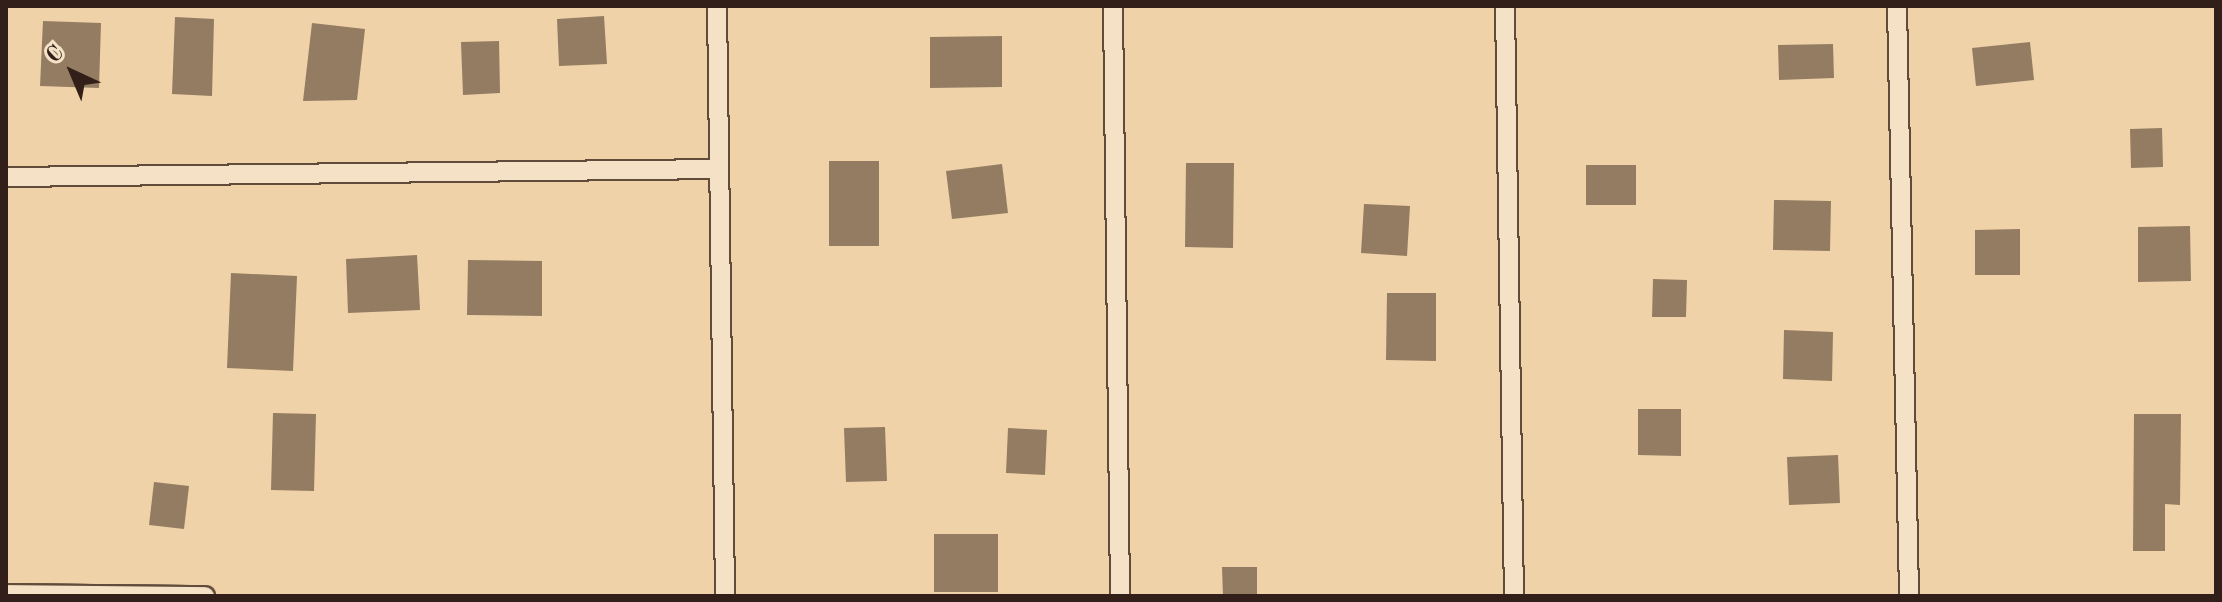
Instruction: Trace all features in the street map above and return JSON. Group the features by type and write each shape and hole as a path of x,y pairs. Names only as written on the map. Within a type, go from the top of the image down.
{"lane":[{"path":"717,6 725,596"},
{"path":"1113,6 1120,596"},
{"path":"1505,6 1514,596"},
{"path":"1897,6 1909,596"},
{"path":"6,177 719,169"},
{"path":"6,594 205,596"}],"building":[{"path":"604,16 607,64 559,66 557,19"},
{"path":"175,17 214,19 212,96 172,94"},
{"path":"43,21 101,23 99,88 40,86"},
{"path":"312,23 365,29 357,100 303,101"},
{"path":"1002,36 1002,87 930,88 930,37"},
{"path":"499,41 500,93 463,95 461,42"},
{"path":"2030,42 2034,80 1976,86 1972,48"},
{"path":"1833,44 1834,78 1779,80 1778,45"},
{"path":"2162,128 2163,167 2131,168 2130,129"},
{"path":"829,161 879,161 879,246 829,246"},
{"path":"1186,163 1234,163 1233,248 1185,247"},
{"path":"1002,164 1008,213 952,219 946,171"},
{"path":"1586,165 1636,165 1636,205 1586,205"},
{"path":"1774,200 1831,201 1830,251 1773,250"},
{"path":"1364,204 1410,206 1407,256 1361,253"},
{"path":"2190,226 2191,281 2138,282 2138,227"},
{"path":"2020,229 2020,275 1975,275 1975,230"},
{"path":"417,255 420,310 348,313 346,259"},
{"path":"468,260 542,261 542,316 467,315"},
{"path":"231,273 297,276 293,371 227,368"},
{"path":"1653,279 1687,280 1686,317 1652,317"},
{"path":"1387,293 1436,293 1436,361 1386,360"},
{"path":"1784,330 1833,332 1832,381 1783,379"},
{"path":"1638,409 1681,409 1681,456 1638,455"},
{"path":"273,413 316,414 314,491 271,490"},
{"path":"2134,414 2181,414 2180,505 2165,504 2165,551 2133,551"},
{"path":"885,427 887,481 846,482 844,428"},
{"path":"1008,428 1047,430 1045,475 1006,473"},
{"path":"1838,455 1840,503 1789,505 1787,457"},
{"path":"154,482 189,486 184,529 149,525"},
{"path":"934,534 998,534 998,592 934,592"},
{"path":"1222,567 1257,567 1257,596 1223,596"}]}
